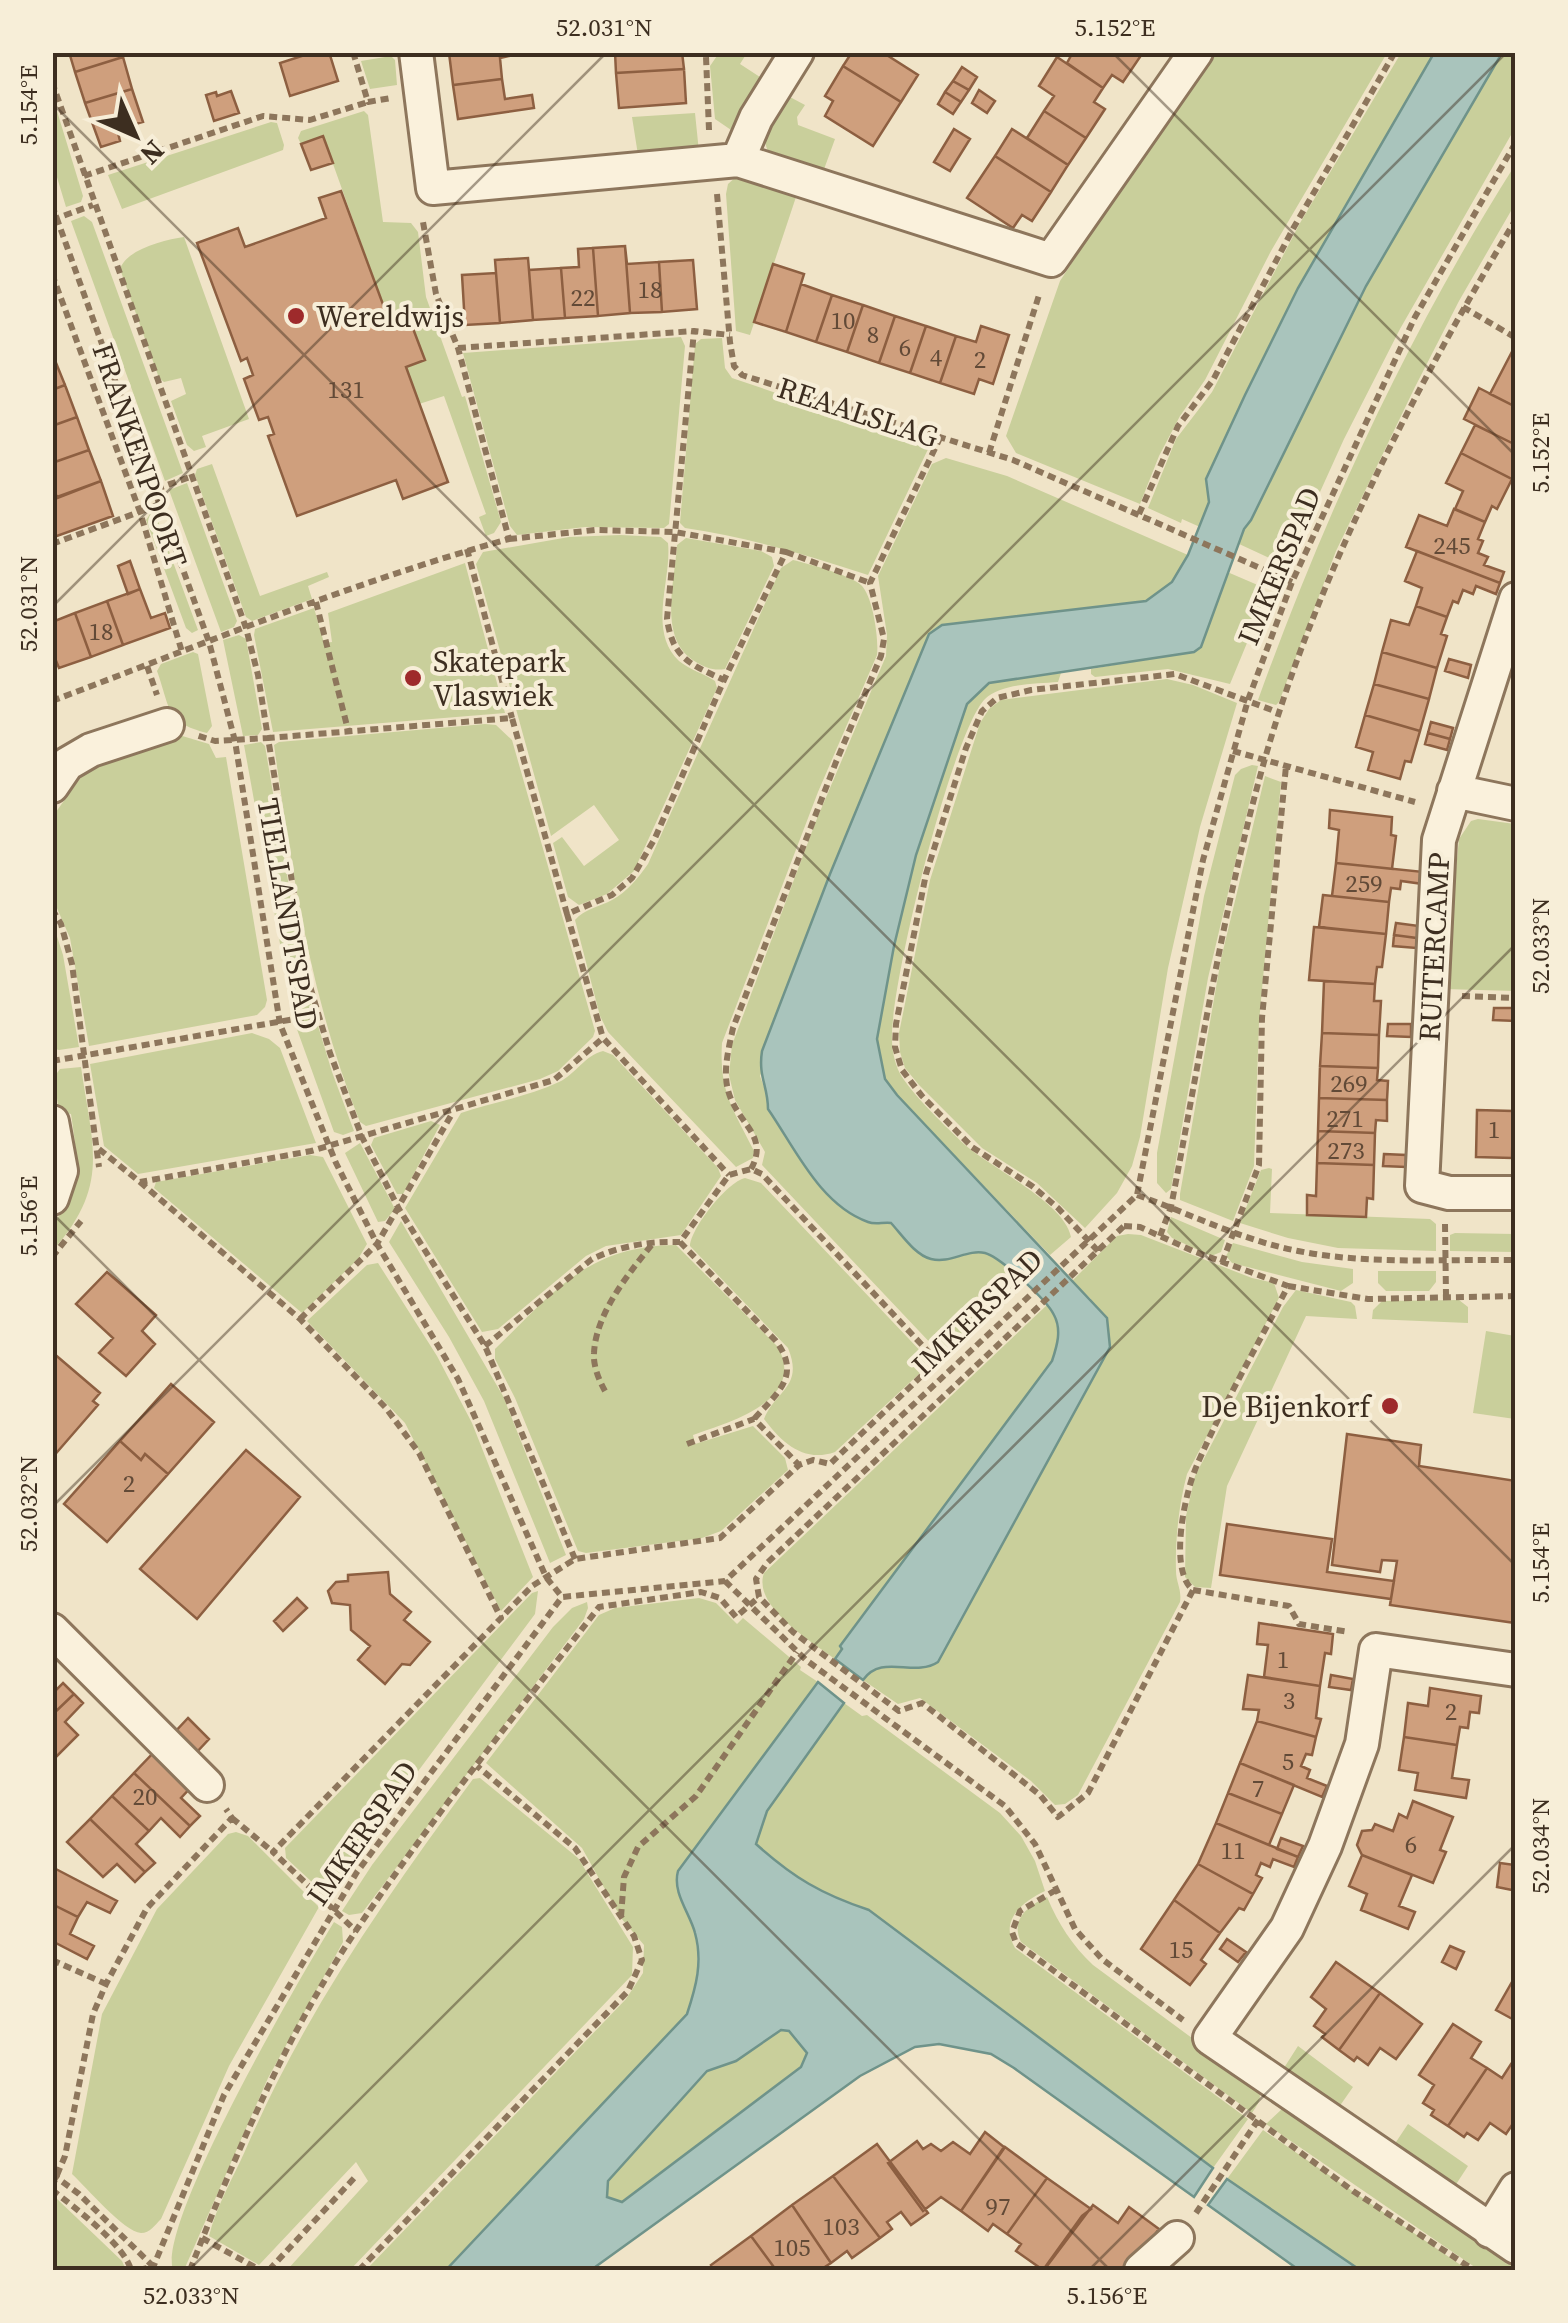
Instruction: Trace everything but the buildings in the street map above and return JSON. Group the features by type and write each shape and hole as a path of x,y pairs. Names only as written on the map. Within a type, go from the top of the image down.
{"street":[{"path":"416,52 427,198 721,162 1050,260 1196,52"},
{"path":"721,162 756,118 797,52"},
{"name":"RUITERCAMP","path":"1436,1190 1432,995 1439,840 1516,598"},
{"path":"52,786 67,764 92,750 167,725"},
{"path":"1451,801 1516,804"},
{"path":"52,1122 61,1171 52,1198"},
{"path":"1436,1190 1516,1193"},
{"path":"52,1630 207,1784"},
{"path":"1516,1670 1376,1650 1362,1744 1325,1846 1288,1928 1210,2038 1503,2239 1516,2189"},
{"path":"1142,2270 1177,2238"}],"path":[{"path":"353,52 368,102"},
{"path":"1139,514 1178,426 1213,380 1294,227 1394,52"},
{"name":"REAALSLAG","path":"707,54 721,162 730,335 734,366 742,375 989,452 1292,582"},
{"path":"52,82 246,628 258,675 309,983 318,1015 362,1137 399,1209 486,1346 575,1559"},
{"path":"84,176 263,116 310,120 401,96"},
{"name":"IMKERSPAD","path":"725,1582 1137,1195 1203,860 1248,700 1292,582 1415,317 1516,142"},
{"path":"427,198 436,294 458,348 509,538"},
{"name":"TIELLANDTSPAD","path":"52,205 208,642 235,741 280,1024 328,1146 378,1244 458,1379 546,1577 562,1597"},
{"path":"55,219 94,205"},
{"path":"1160,1236 1171,1207 1233,883 1280,713 1324,595 1392,442 1463,307 1516,218"},
{"path":"989,452 1050,260"},
{"name":"FRANKENPOORT","path":"52,274 140,512 182,652"},
{"path":"1463,307 1516,338"},
{"path":"458,348 694,331 730,335"},
{"path":"694,331 667,619 670,642 682,658 724,680"},
{"path":"751,1170 758,1156 758,1144 730,1097 725,1065 732,1028 881,656 884,639 870,583 940,438"},
{"path":"156,489 190,477"},
{"path":"52,544 161,504"},
{"path":"52,701 316,602 466,549 509,538 594,530 674,532 786,552 870,583"},
{"path":"466,549 603,1038 729,1175"},
{"path":"567,914 612,896 632,878 786,552"},
{"path":"316,602 348,730"},
{"path":"1098,1251 1032,1186 972,1147 902,1070 895,1048 896,1024 931,858 971,736 982,711 997,698 1031,690 1175,674 1280,713"},
{"path":"235,741 512,718"},
{"path":"1233,752 1451,801"},
{"path":"1222,1262 1258,1165 1262,1018 1286,766"},
{"path":"52,909 72,964 99,1149 300,1320 404,1429 501,1618"},
{"path":"1432,995 1516,998"},
{"path":"52,1061 318,1015"},
{"path":"140,1182 328,1146 554,1080 603,1038"},
{"path":"300,1320 378,1244 453,1110"},
{"path":"273,1852 532,1586 575,1559 720,1538 799,1465 813,1460 830,1464 937,1361 762,1174 751,1170 729,1175 680,1242"},
{"path":"1436,1190 1446,1259 1446,1295"},
{"path":"1137,1195 1233,1233 1296,1251 1362,1260 1516,1260"},
{"path":"1193,1590 1088,1793 1058,1816 1040,1794 922,1703 899,1711 813,1646 759,1598 756,1579 767,1563 1124,1226 1140,1227 1288,1286 1368,1299 1516,1296"},
{"path":"486,1346 592,1259 611,1250 655,1241 680,1242 776,1341 789,1371 754,1419 686,1444"},
{"path":"605,1391 593,1356 599,1329 620,1289 655,1241"},
{"path":"1288,1286 1195,1468 1182,1530 1180,1566 1193,1590 1289,1606 1299,1624 1378,1636 1376,1650"},
{"path":"754,1419 799,1465"},
{"path":"562,1597 725,1582 806,1660 1006,1806 1036,1844 1075,1929 1102,1959 1210,2038"},
{"path":"190,2270 248,2125 356,1931 599,1607 702,1592 720,1598 736,1616 759,1598"},
{"name":"IMKERSPAD","path":"154,2269 224,2094 357,1872 562,1597"},
{"path":"622,1918 624,1877 638,1847 696,1796 797,1652"},
{"path":"358,2270 628,1991 642,1960 634,1936 575,1848 477,1766"},
{"path":"207,1784 232,1818 356,1931"},
{"path":"130,2270 124,2257 52,2188 65,2156 93,2014 106,1984 148,1908 232,1818"},
{"path":"52,1960 106,1984"},
{"path":"1203,2204 1280,2088"},
{"path":"52,2152 65,2156"},
{"path":"55,2175 154,2269"},
{"path":"269,2270 357,2175"},
{"path":"202,2238 260,2270"},
{"path":"138,2270 154,2269"}],"green space":[{"path":"719,53 747,53 740,64 763,79 734,132 715,119 710,66"},
{"path":"1210,53 1387,53 1271,251 1205,380 1180,416 1140,504 1016,453 1006,436 1060,281"},
{"path":"1401,53 1435,53 1298,288 1206,479 1209,502 1200,527 1148,508 1176,439 1212,392 1300,223"},
{"path":"1502,53 1515,53 1515,128 1400,329 1291,556 1276,561 1237,543 1366,286"},
{"path":"391,56 395,60 397,85 370,89 361,61"},
{"path":"788,96 805,105 797,117 798,125 835,139 823,172 770,155 766,147 766,131"},
{"path":"53,98 83,196 81,202 66,207 53,164"},
{"path":"364,111 368,115 383,222 411,223 418,232 426,297 462,397 465,396 501,522 494,533 486,536 479,517 486,514 444,396 419,404 406,367 424,359 410,319 391,326 323,136 301,144 298,138 301,131"},
{"path":"695,113 699,152 638,155 632,117"},
{"path":"277,123 283,150 122,209 108,175"},
{"path":"1515,165 1515,204 1459,301 1336,551 1279,702 1276,705 1258,700 1312,561 1372,425 1440,293"},
{"path":"737,176 797,194 750,335 736,331 726,194 728,184"},
{"path":"84,216 92,222 183,473 165,481 71,221"},
{"path":"184,237 249,419 202,436 206,447 194,451 187,445 171,401 186,394 181,378 164,382 159,378 120,269 138,251"},
{"path":"681,337 685,346 669,524 664,528 585,527 517,535 510,526 463,353"},
{"path":"722,338 725,368 732,378 930,445 868,575 777,547 685,528 680,523 695,344 701,339"},
{"path":"946,458 1007,476 1188,555 1172,582 1147,601 942,625 934,630 760,1076 768,1109 813,1177 891,1223 918,1252 951,1259 976,1252 989,1254 1022,1282 1007,1296 1009,1300 956,1351 946,1352 936,1349 762,1165 765,1152 735,1100 729,1075 732,1045 816,821 886,656 887,635 878,576 932,464"},
{"path":"212,464 260,596 327,572 329,577 308,586 312,599 252,621 246,617 195,475 197,469"},
{"path":"187,483 237,621 234,627 221,632 169,490"},
{"path":"155,513 198,630 192,633 186,628 146,520"},
{"path":"569,537 661,537 668,543 664,635 679,661 715,681 717,688 634,871 607,894 579,905 568,897 553,843 562,837 584,866 619,840 594,805 551,836 476,564 483,552"},
{"path":"686,538 761,551 772,557 774,566 725,669 696,662 676,640 672,592 677,545"},
{"path":"793,560 861,585 872,608 877,655 818,792 722,1043 725,1088 754,1151 753,1158 736,1167 608,1032 600,1016 575,920 623,893 648,864 781,568"},
{"path":"465,563 505,713 273,732 255,629 314,608 324,643 332,642 328,613"},
{"path":"1225,571 1260,586 1266,597 1230,684 1168,669 1095,677 1091,674 1091,669 1194,651 1201,646"},
{"path":"239,635 246,639 262,729 258,735 243,736 223,640"},
{"path":"193,652 198,654 212,726 207,733 176,719 157,671 161,664"},
{"path":"1061,673 1058,682 1019,685 992,694 971,721 940,808 911,919 892,1041 900,1073 931,1112 976,1154 1041,1199 1066,1224 1071,1237 1050,1255 897,1095 885,1079 877,1039 916,855 967,704 989,683"},
{"path":"1167,679 1237,703 1200,827 1168,968 1132,1166 1117,1193 1085,1228 1037,1183 982,1148 919,1085 905,1068 899,1033 930,880 980,723 989,709 1001,700"},
{"path":"496,725 512,740 595,1031 558,1071 540,1079 366,1126 360,1122 343,1076 316,983 296,889 274,745"},
{"path":"179,735 209,744 216,758 226,757 267,1000 265,1007 257,1015 89,1046 70,938 53,899 53,816 89,766"},
{"path":"261,742 265,746 306,986 354,1131 343,1135 334,1132 294,1021 244,745"},
{"path":"1252,765 1258,766 1208,978 1171,1189 1166,1193 1157,1183 1157,1153 1204,896 1235,775"},
{"path":"1265,776 1281,782 1259,1022 1254,1166 1233,1221 1180,1200 1180,1194 1221,959"},
{"path":"1471,821 1515,824 1515,991 1444,989 1459,839"},
{"path":"52,921 63,955 79,1047 59,1050 52,1048"},
{"path":"252,1033 280,1048 316,1143 138,1174 104,1146 90,1064"},
{"path":"603,1051 613,1055 718,1168 721,1176 681,1235 606,1246 586,1256 498,1329 482,1332 405,1208 461,1113 559,1082"},
{"path":"81,1067 92,1142 90,1184 71,1227 53,1250 52,1224 69,1199 76,1172 71,1114 59,1112 54,1077 60,1069"},
{"path":"431,1121 440,1125 403,1194 397,1194 371,1145 374,1138"},
{"path":"360,1143 395,1209 385,1221 378,1222 345,1153"},
{"path":"310,1155 323,1157 367,1244 358,1259 302,1313 154,1188 156,1182"},
{"path":"1269,1168 1270,1213 1430,1219 1436,1224 1436,1251 1338,1248 1240,1223 1261,1170"},
{"path":"745,1178 761,1183 927,1358 920,1373 835,1452 813,1455 795,1449 764,1419 791,1380 788,1348 690,1246 696,1228 711,1207"},
{"path":"1171,1217 1225,1240 1221,1252 1211,1256 1172,1238 1167,1232"},
{"path":"401,1221 503,1396 566,1555 550,1563 484,1401 389,1242"},
{"path":"1515,1234 1515,1252 1450,1251 1450,1235"},
{"path":"1141,1235 1274,1283 1279,1298 1187,1474 1176,1547 1180,1602 1078,1795 1065,1804 1055,1805 1031,1781 920,1698 898,1704 863,1680 871,1669 886,1666 1091,1299 1072,1281 1117,1236"},
{"path":"1233,1243 1302,1262 1353,1269 1353,1283 1341,1291 1232,1263 1226,1256"},
{"path":"676,1245 778,1347 784,1366 782,1382 773,1395 743,1416 693,1435 695,1444 753,1426 785,1458 788,1470 721,1531 702,1538 578,1551 495,1359 495,1349 555,1291 595,1263 645,1247"},
{"path":"378,1263 437,1356 472,1423 533,1577 501,1611 405,1423 307,1321 367,1265"},
{"path":"1378,1271 1436,1271 1436,1282 1429,1291 1386,1291 1378,1283"},
{"path":"1296,1290 1351,1302 1357,1319 1306,1316 1227,1486 1211,1588 1195,1587 1185,1577 1186,1516 1195,1476 1283,1307"},
{"path":"1459,1300 1468,1307 1468,1323 1372,1319 1373,1310 1382,1301"},
{"path":"1047,1305 1058,1332 1052,1361 840,1646 835,1659 775,1610 763,1585 764,1573"},
{"path":"1486,1331 1515,1336 1515,1419 1473,1413"},
{"path":"538,1591 535,1614 326,1895 286,1858 285,1848"},
{"path":"699,1598 716,1603 737,1624 743,1618 818,1682 805,1701 695,1933 697,1974 687,2014 446,2270 366,2270 626,1999 643,1973 644,1945 621,1918 582,1848 486,1763 599,1615 615,1608"},
{"path":"587,1602 584,1619 362,1913 349,1915 342,1911 372,1865 553,1627 572,1608"},
{"path":"844,1703 862,1716 867,1715 1000,1813 1021,1836 1045,1891 1015,1913 1010,1929 1015,1948 1248,2119 1213,2168 869,1910 809,1884 756,1844 767,1811"},
{"path":"480,1778 578,1858 633,1947 632,1975 350,2270 287,2270 368,2181 356,2162 259,2265 209,2236 225,2193 293,2051 348,1958 473,1779"},
{"path":"228,1834 248,1836 319,1907 229,2066 161,2219 141,2233 115,2217 72,2174 102,2014 157,1909"},
{"path":"1047,1897 1067,1934 1093,1965 1257,2086 1259,2100 1252,2113 1021,1942 1019,1920"},
{"path":"334,1922 342,1927 343,1942 268,2078 184,2270 173,2270 174,2244 208,2153"},
{"path":"781,2030 789,2031 807,2053 801,2067 622,2203 607,2197 608,2181 707,2071 736,2061"},
{"path":"1298,2046 1353,2087 1339,2107 1282,2071"},
{"path":"1283,2108 1515,2264 1515,2270 1479,2270 1266,2124"},
{"path":"1408,2124 1468,2166 1453,2189 1394,2145"},
{"path":"1263,2130 1468,2270 1360,2270 1227,2179"},
{"path":"55,2197 122,2261 126,2270 53,2270"}],"water":[{"path":"1434,53 1502,53 1366,286 1244,529 1201,647 1194,652 989,683 967,704 916,855 894,946 877,1039 885,1079 1107,1318 1110,1347 938,1662 919,1668 879,1668 863,1680 835,1659 840,1646 1052,1361 1058,1326 1042,1300 992,1256 978,1252 945,1260 925,1257 891,1223 868,1222 836,1203 810,1174 768,1109 762,1051 929,634 942,625 1146,601 1172,582 1188,555 1209,502 1206,479 1245,395 1298,288"},
{"path":"818,1682 844,1703 767,1811 756,1844 809,1884 869,1910 1213,2168 1194,2197 991,2054 939,2044 915,2047 860,2076 591,2270 446,2270 687,2014 696,1984 698,1954 695,1933 677,1887 678,1871","holes":["781,2030 789,2031 807,2053 801,2067 622,2202 607,2197 608,2181 707,2071 736,2061"]},
{"path":"1227,2179 1360,2270 1299,2270 1208,2205"}],"place":[{"name":"Wereldwijs","path":"296,316"},
{"name":"Skatepark Vlaswiek","path":"413,678"},
{"name":"De Bijenkorf","path":"1390,1406"}]}
